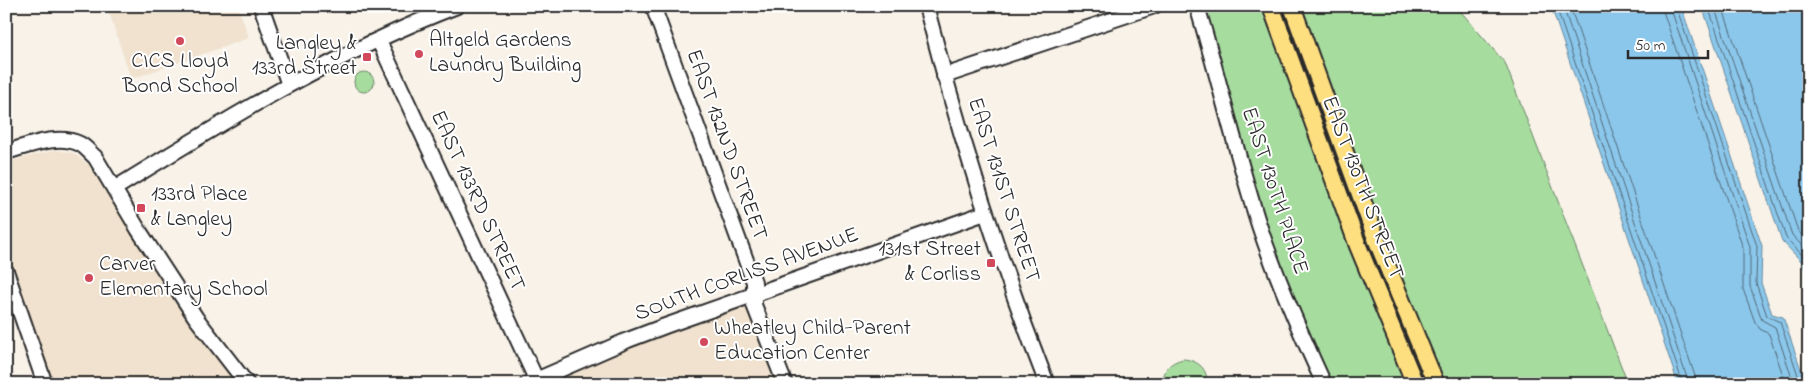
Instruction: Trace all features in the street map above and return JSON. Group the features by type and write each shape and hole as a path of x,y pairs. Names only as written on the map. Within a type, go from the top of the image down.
{"main road":[{"name":"EAST 130TH STREET","path":"1271,6 1358,246 1415,384"},
{"name":"EAST 130TH STREET","path":"1292,6 1377,241 1436,384"}],"street":[{"path":"261,6 289,85"},
{"path":"114,189 215,126 289,85 379,41 458,6"},
{"name":"EAST 132ND STREET","path":"653,6 754,282 754,305 785,384"},
{"name":"EAST 131ST STREET","path":"926,6 944,76 985,213 1047,384"},
{"path":"944,76 1154,6"},
{"name":"EAST 130TH PLACE","path":"1197,6 1239,162 1260,226 1294,317 1324,384"},
{"name":"EAST 133RD STREET","path":"379,41 532,381"},
{"path":"6,152 48,141 68,141 80,144 94,157 196,318 247,384"},
{"name":"SOUTH CORLISS AVENUE","path":"532,381 628,340 985,213"},
{"path":"6,271 42,383"}],"shaded area":[{"name":"CICS Lloyd Bond School","path":"107,6 238,6 249,38 131,79"},
{"name":"Carver Elementary School","path":"56,150 73,153 88,164 181,305 239,384 53,384 6,251 6,162"},
{"name":"Wheatley Child-Parent Education Center","path":"747,304 781,384 542,384 606,356"}],"green space":[{"path":"1205,6 1264,6 1335,206 1408,384 1329,384 1289,290 1253,190 1204,9"},
{"path":"1300,6 1456,6 1505,63 1628,384 1444,384 1373,211"},
{"path":"364,72 371,75 374,82 371,89 364,92 357,89 354,82 357,75"},
{"path":"1183,359 1193,361 1201,366 1206,374 1207,384 1163,384 1165,371 1168,367 1174,362"}],"water":[{"path":"1551,6 1681,6 1762,246 1761,283 1772,314 1783,317 1806,384 1678,384"},
{"path":"1702,6 1809,6 1809,282 1802,262 1782,241"}],"place":[{"name":"CICS Lloyd Bond School","path":"180,41"},
{"name":"Altgeld Gardens Laundry Building","path":"419,54"},
{"name":"Langley & 133rd Street","path":"367,57"},
{"name":"133rd Place & Langley","path":"141,208"},
{"name":"131st Street & Corliss","path":"991,263"},
{"name":"Carver Elementary School","path":"89,278"},
{"name":"Wheatley Child-Parent Education Center","path":"704,342"}]}
